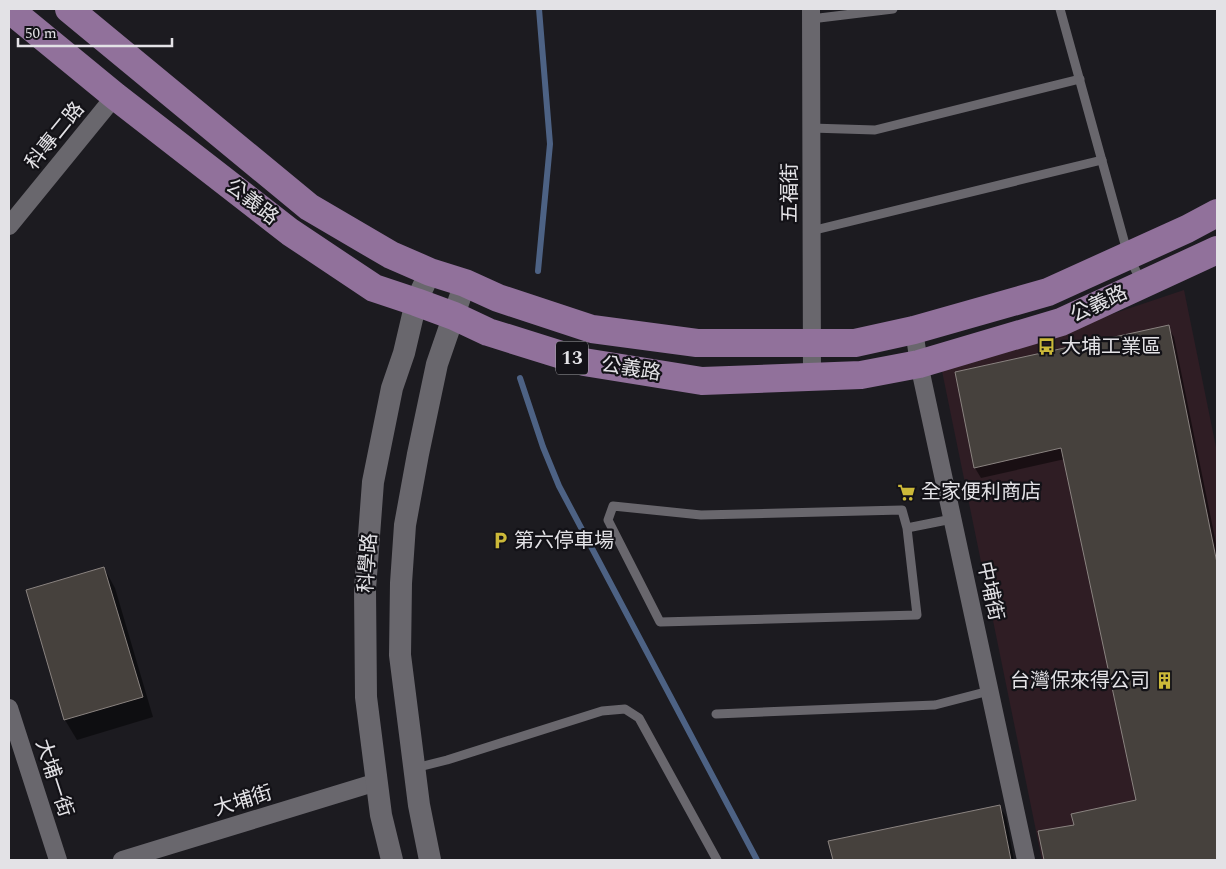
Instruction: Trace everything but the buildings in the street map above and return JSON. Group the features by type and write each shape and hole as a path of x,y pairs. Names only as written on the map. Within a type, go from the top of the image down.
{"main road":[{"name":"公義路","path":"9,9 115,96 298,237 374,288 454,316 488,332 584,362 702,381 861,376 919,364 1061,322 1217,250"},
{"name":"公義路","path":"69,9 309,207 391,255 430,272 465,283 498,298 592,329 697,343 855,343 914,330 1048,292 1217,213"}],"street":[{"name":"五福街","path":"811,14 812,378"},
{"name":"科專二路","path":"9,226 115,96"},
{"name":"科學路","path":"392,860 381,815 366,697 365,589 373,482 392,388 404,353 416,302 430,272"},
{"name":"科學路","path":"430,860 419,805 400,654 401,583 405,525 437,364 465,283"},
{"name":"中埔街","path":"914,330 919,364 1026,860"},
{"name":"大埔一街","path":"9,708 58,860"},
{"name":"大埔街","path":"122,860 377,782"}],"lane":[{"path":"811,14 893,9"},
{"path":"1060,9 1128,255 1143,284"},
{"path":"811,128 876,130 1080,79"},
{"path":"811,231 1102,160"},
{"path":"613,506 700,515 902,510 907,528 917,615 660,622 608,520 613,506"},
{"path":"907,528 952,519"},
{"path":"716,714 935,705 990,691"},
{"path":"415,768 447,760 602,711 625,709 639,718 717,860"}],"shaded area":[{"name":"大埔工業區","path":"1184,290 1217,452 1217,860 1042,860 942,371"}],"waterway":[{"path":"538,271 550,144 539,9"},
{"path":"520,378 543,447 559,486 757,860"}],"place":[{"name":"大埔工業區","path":"1047,347"},
{"name":"全家便利商店","path":"907,492"},
{"name":"第六停車場","path":"500,541"},
{"name":"台灣保來得公司","path":"1164,681"}]}
